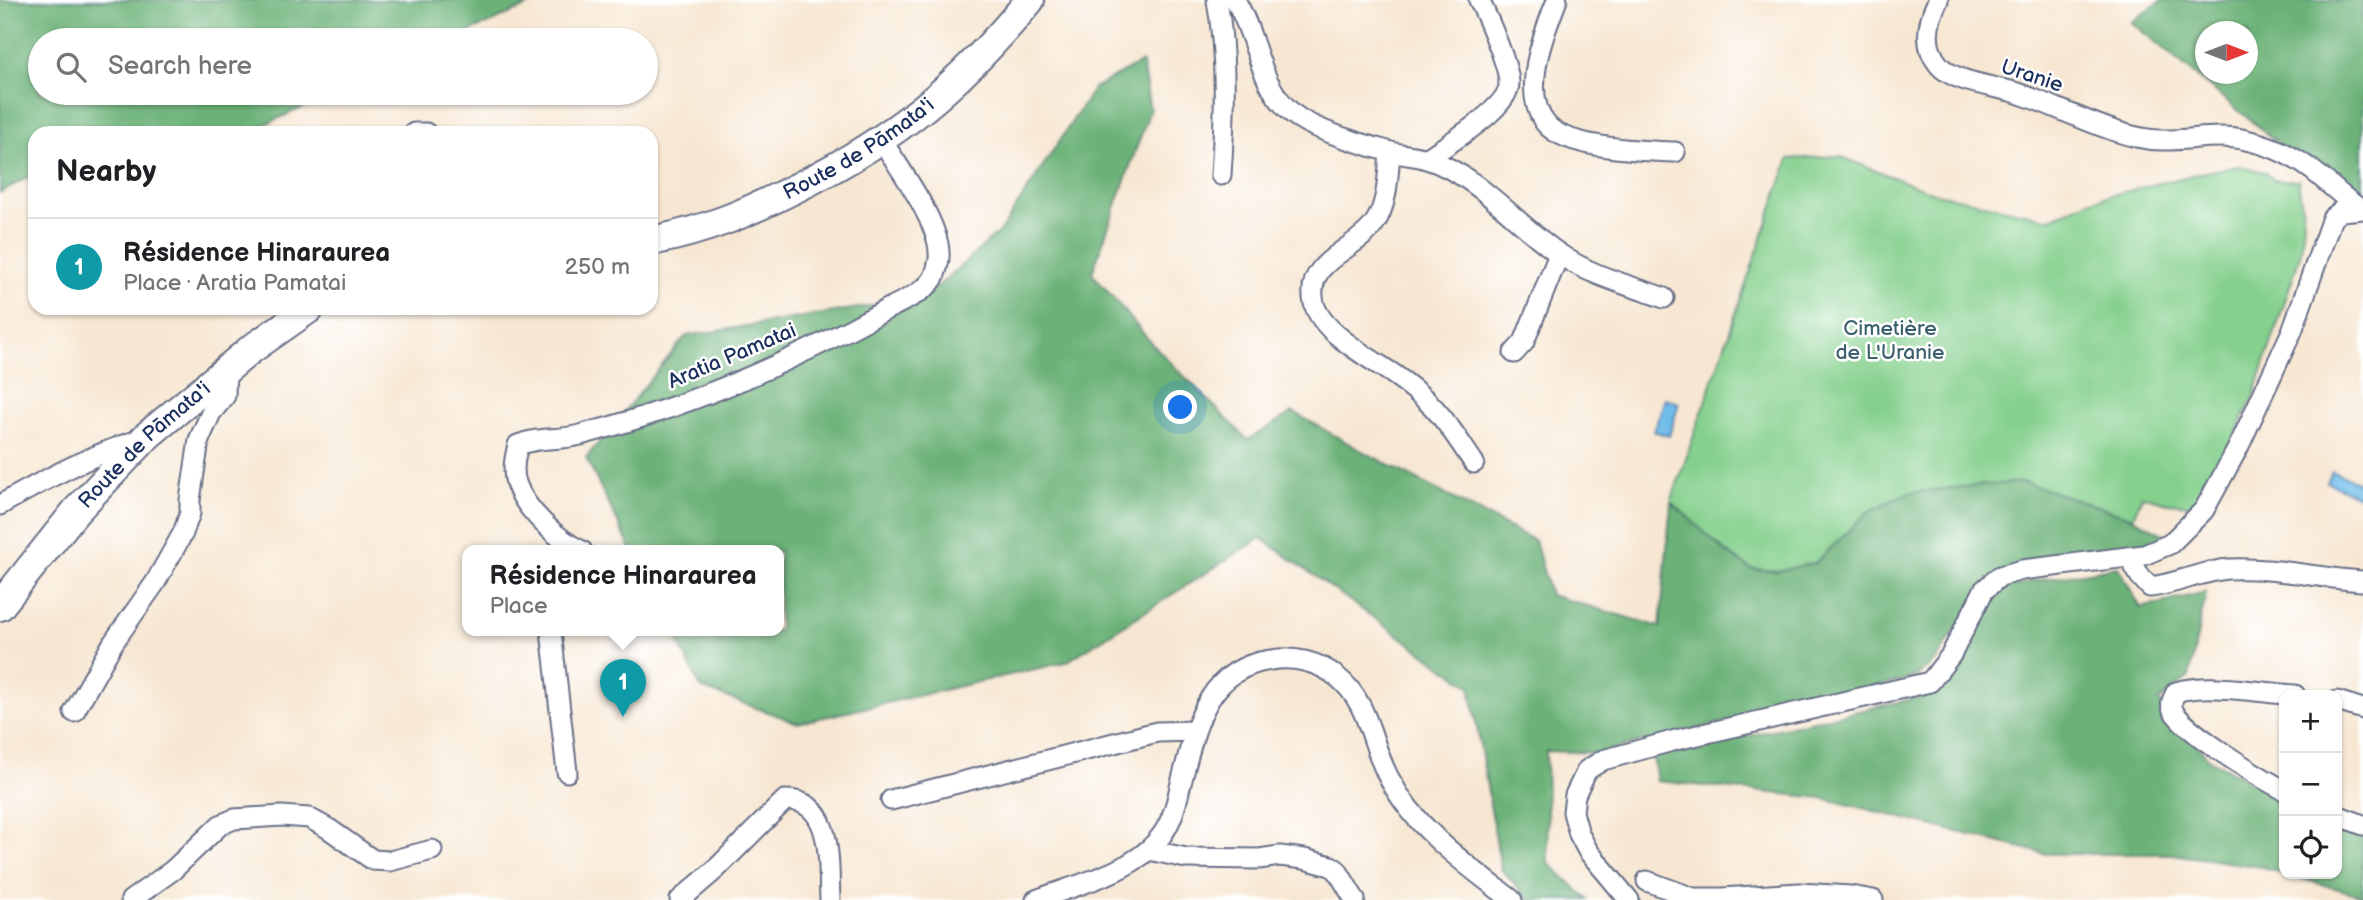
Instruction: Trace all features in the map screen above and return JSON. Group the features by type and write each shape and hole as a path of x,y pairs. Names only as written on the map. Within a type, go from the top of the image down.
{"main road":[{"name":"Route de Pāmata'i","path":"658,239 699,230 748,212 882,141 949,88 991,46 1030,0"},
{"name":"Route de Pāmata'i","path":"0,606 76,511 146,438 226,370 301,315"}],"street":[{"path":"1217,0 1223,58 1224,134 1221,175"},
{"path":"1235,0 1250,32 1267,82 1294,115 1313,125 1390,152 1426,159 1462,175 1559,254 1582,268 1664,298"},
{"path":"1426,159 1493,110 1505,98 1509,87 1510,81 1502,57 1479,0"},
{"path":"1557,0 1538,53 1536,98 1544,123 1564,136 1606,147 1675,152"},
{"name":"Uranie","path":"1938,0 1927,28 1929,46 1939,65 1963,79 2045,103 2136,137 2161,141 2214,137 2245,139 2284,152 2361,209"},
{"name":"Aratia Pamatai","path":"573,545 550,530 531,509 516,484 514,461 518,444 533,439 578,436 691,401 857,326 918,293 933,279 940,255 937,238 917,197 882,141"},
{"path":"1390,152 1387,185 1375,223 1318,272 1313,294 1315,306 1322,320 1339,336 1400,379 1433,407 1474,463"},
{"path":"1629,900 1588,851 1579,834 1573,812 1575,794 1587,770 1603,760 1676,740 1930,682 1951,655 1984,590 2000,576 2022,570 2144,555 2170,544 2204,510 2238,448 2292,331 2332,218 2341,211 2361,209"},
{"path":"1514,353 1524,342 1559,254"},
{"path":"75,712 113,643 155,583 183,533 190,513 199,440 211,413 225,396 226,370"},
{"path":"0,505 63,469 107,450 146,438"},
{"path":"2129,557 2150,587 2227,569 2363,581"},
{"path":"552,636 567,772"},
{"path":"1036,900 1134,862 1149,850 1169,825 1195,730 1209,699 1238,670 1259,661 1281,658 1317,665 1340,679 1358,700 1389,778 1413,814 1454,856 1512,900"},
{"path":"2279,694 2189,688 2176,692 2172,700 2172,707 2177,715 2193,730 2230,758 2279,787"},
{"path":"2342,703 2363,709"},
{"path":"891,800 1157,732 1195,730"},
{"path":"680,900 715,870 785,800 789,800 797,801 812,810 825,831 829,857 830,900"},
{"path":"131,900 173,870 220,825 233,819 282,816 309,818 373,860 390,861 432,850"},
{"path":"2340,816 2363,825"},
{"path":"1149,850 1186,858 1259,859 1280,856 1304,859 1337,870 1355,900"},
{"path":"1647,881 1693,898 1816,897 1873,900"}],"green space":[{"path":"0,0 541,0 478,28 28,28 28,105 308,105 262,126 28,126 28,177 0,193"},
{"path":"2162,0 2363,0 2363,205 2296,158 2206,84 2258,84 2258,21 2195,21 2195,75 2131,22"},
{"path":"1142,62 1150,110 1092,273 1153,345 1248,440 1293,412 1535,541 1550,595 1660,627 1671,502 1726,552 1751,569 1777,571 1815,563 1869,511 1908,493 1961,487 2023,482 2133,518 2169,537 2119,552 1989,578 1935,662 1915,677 1597,753 1546,751 1548,862 1588,900 1529,900 1501,869 1470,686 1261,538 1066,662 798,723 701,688 675,636 784,636 784,545 629,545 586,458 686,336 926,297 1001,230 1094,88"},
{"name":"Cimetière de L'Uranie","path":"1839,156 1931,192 2050,219 2088,201 2240,166 2265,172 2274,180 2298,180 2304,221 2301,252 2253,399 2199,500 2191,505 2168,503 2142,496 2133,518 2023,482 1908,493 1869,511 1815,563 1777,571 1751,569 1726,552 1671,502 1789,159"},
{"path":"2118,567 2141,608 2206,592 2189,677 2159,701 2209,759 2279,797 2279,872 2262,867 2172,854 2046,854 1822,798 1657,781 1653,757 1938,693 2001,590 2033,581"},
{"path":"2342,825 2363,833 2363,896 2303,879 2342,879"}],"water":[{"path":"1665,398 1679,403 1669,436 1654,431"},
{"path":"2332,471 2363,485 2363,498 2327,482"}],"place":[{"name":"Résidence Hinaraurea","path":"623,717"}]}
